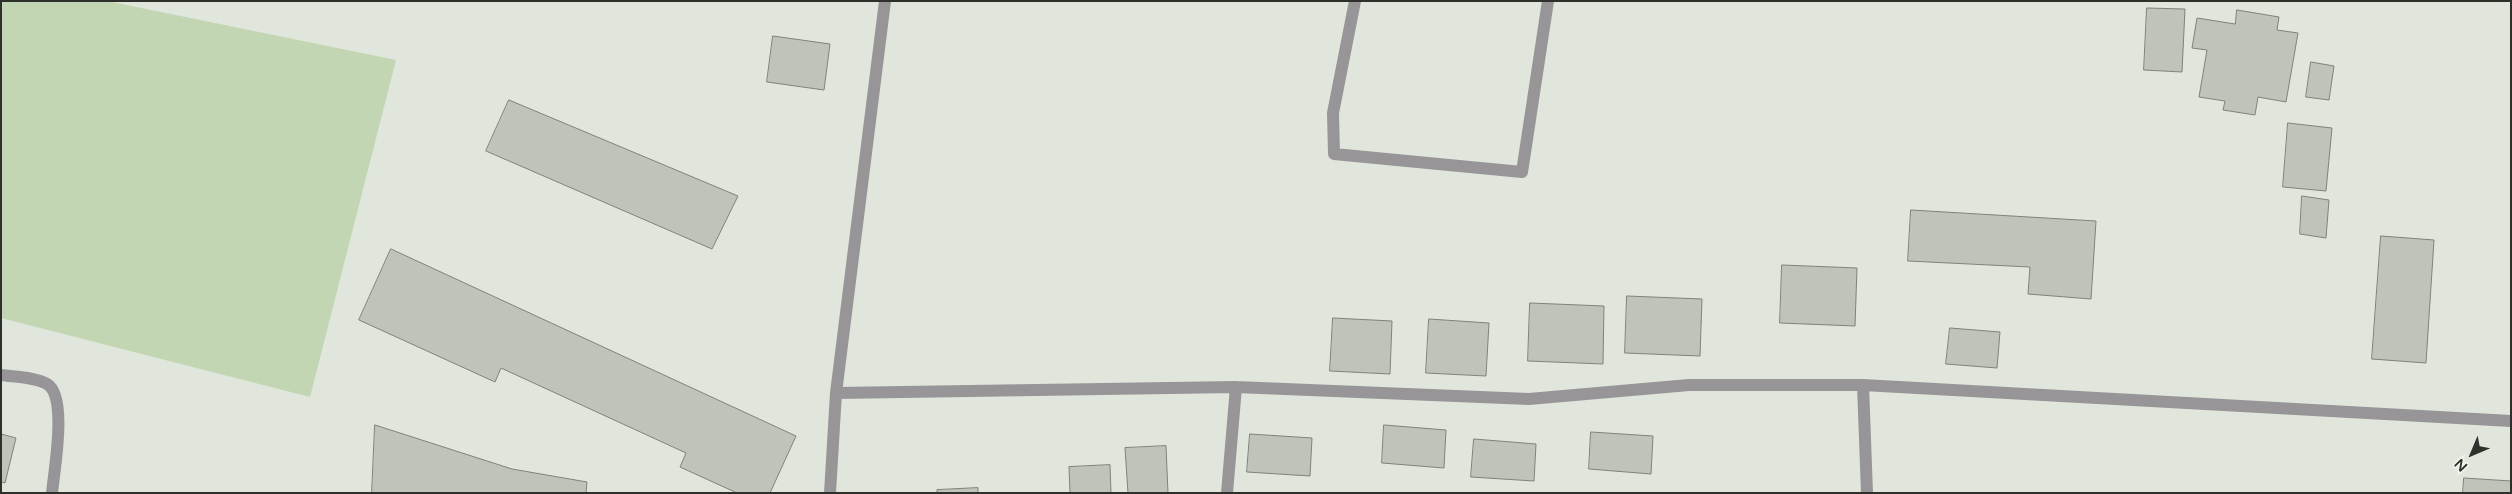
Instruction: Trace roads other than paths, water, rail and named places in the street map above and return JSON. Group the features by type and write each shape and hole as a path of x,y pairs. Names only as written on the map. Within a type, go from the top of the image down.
{"street":[{"path":"830,493 836,393 885,1"},
{"path":"1356,1 1333,113 1334,154 1522,172 1548,1"},
{"path":"1,376 38,381 47,384 52,389 58,403 59,418 52,493"},
{"path":"836,393 1236,387 1529,399 1689,385 1864,385 2511,421"},
{"path":"1864,385 1867,493"},
{"path":"1226,493 1236,387"}]}
